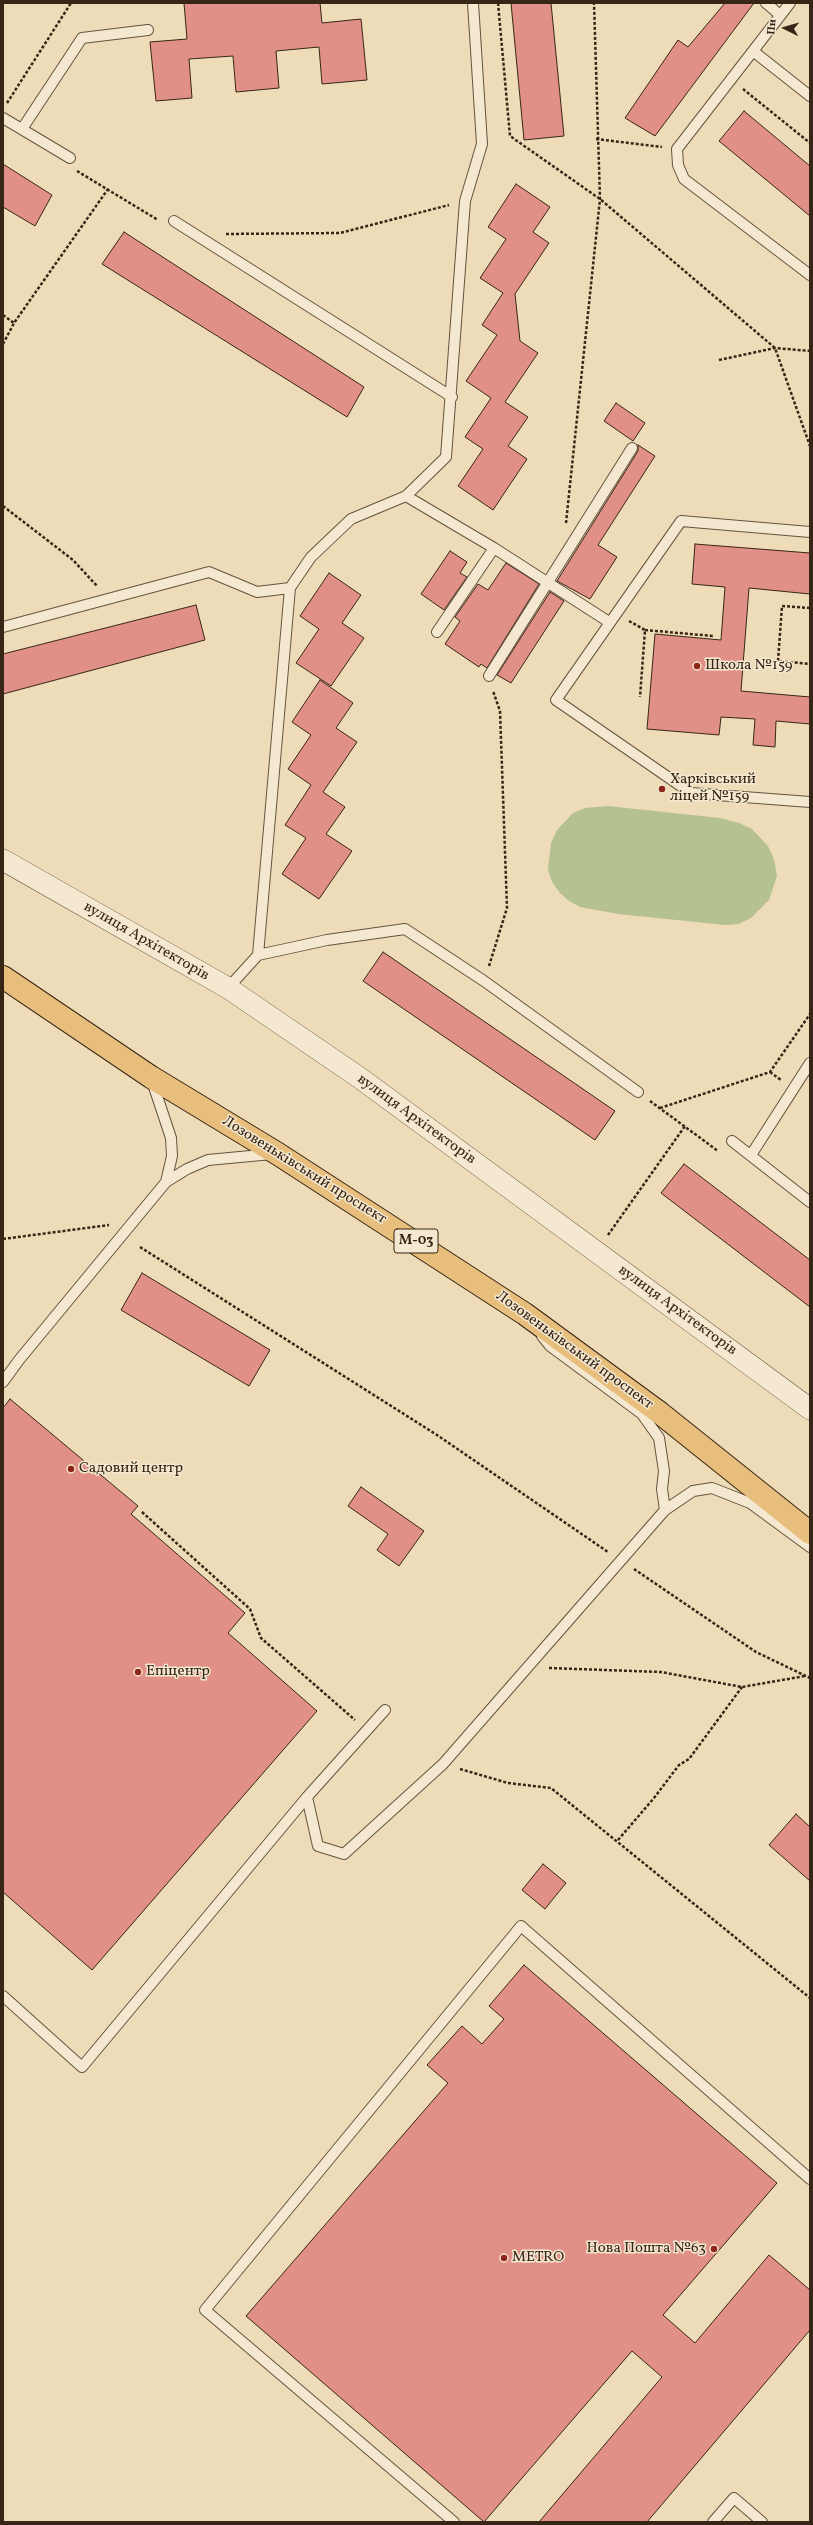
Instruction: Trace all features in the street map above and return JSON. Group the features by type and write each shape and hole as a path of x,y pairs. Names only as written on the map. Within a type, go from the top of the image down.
{"highway":[{"name":"Лозовеньківський проспект","path":"3,977 150,1077 278,1154 525,1314 655,1409 810,1533"}],"street":[{"name":"вулиця Архітекторів","path":"3,860 228,988 360,1078 810,1409"}],"lane":[{"path":"258,955 290,588 312,557 351,519 406,496 446,457 452,397 465,201 482,144 473,3"},
{"path":"766,3 780,15"},
{"path":"790,3 677,149 678,165 684,179 810,275"},
{"path":"22,129 82,38 148,30"},
{"path":"753,51 810,96"},
{"path":"3,118 70,158"},
{"path":"174,221 197,234 452,397"},
{"path":"489,676 632,448"},
{"path":"406,496 548,582 612,617"},
{"path":"810,532 681,521 612,617 556,700 691,793 810,802"},
{"path":"437,632 494,548"},
{"path":"3,627 209,572 257,592 290,588"},
{"path":"228,988 258,955 327,940 405,929 484,981 638,1092"},
{"path":"751,1156 810,1063"},
{"path":"150,1077 171,1138 172,1156 166,1182"},
{"path":"732,1141 810,1202"},
{"path":"3,1382 18,1360 166,1182 188,1169 208,1160 278,1154"},
{"path":"525,1314 550,1346 642,1414 655,1432 659,1438 664,1471 662,1489 665,1510"},
{"path":"307,1797 318,1846 344,1854 443,1764 665,1510 693,1491 712,1488 750,1503 810,1548"},
{"path":"3,1996 82,2067 307,1797 385,1710"},
{"path":"454,2522 205,2310 521,1926 810,2179"},
{"path":"713,2522 734,2498 762,2522"}],"path":[{"path":"3,109 71,3"},
{"path":"498,3 510,136 600,199 775,348 810,446"},
{"path":"562,560 600,199 596,139 594,3"},
{"path":"730,80 810,142"},
{"path":"596,139 677,149"},
{"path":"70,158 66,164 170,226 174,221"},
{"path":"3,344 14,323 108,189"},
{"path":"197,234 340,233 392,222 465,201"},
{"path":"3,315 14,323"},
{"path":"719,360 775,348 810,352"},
{"path":"3,506 73,560 108,598"},
{"path":"810,608 782,606 778,662 810,664"},
{"path":"612,617 645,630 713,636"},
{"path":"640,697 645,630"},
{"path":"484,981 507,908 500,711 489,676"},
{"path":"660,1108 770,1072 810,1014"},
{"path":"638,1092 722,1153 732,1141"},
{"path":"597,1252 685,1126"},
{"path":"3,1239 108,1225 115,1222"},
{"path":"140,1247 436,1435 756,1652 810,1678"},
{"path":"142,1512 250,1608 262,1638 360,1724"},
{"path":"528,1667 662,1672 742,1687 806,1676"},
{"path":"618,1840 654,1798 678,1765 689,1759 742,1687"},
{"path":"443,1764 508,1783 551,1788 618,1840 810,1998"}],"green space":[{"path":"608,806 720,818 739,823 752,829 768,846 774,859 777,876 769,900 751,918 739,924 725,925 618,914 580,907 569,901 560,893 552,882 548,870 551,843 557,830 573,813 585,808"}],"building":[{"path":"184,3 320,3 322,23 361,19 367,80 322,84 319,47 276,51 279,88 236,92 233,56 189,59 192,98 156,101 150,42 187,39"},
{"path":"511,3 551,3 564,136 524,140"},
{"path":"725,3 754,3 655,136 625,118 678,40 688,47"},
{"path":"744,111 810,166 810,216 719,141"},
{"path":"3,164 52,195 35,226 3,207"},
{"path":"516,184 550,207 533,232 549,243 515,294 520,341 538,353 505,402 528,417 508,446 527,459 493,510 458,486 483,449 465,437 491,398 466,381 497,335 482,325 503,293 480,278 506,239 488,227"},
{"path":"124,232 364,387 347,417 102,264"},
{"path":"616,403 645,423 633,441 604,421"},
{"path":"638,445 655,456 598,545 617,557 590,599 557,581 638,451"},
{"name":"Школа №159","path":"695,544 810,553 810,594 749,588 741,691 810,697 810,724 776,721 775,747 753,745 755,719 721,717 719,735 647,729 655,634 721,640 725,587 692,584"},
{"path":"450,551 467,562 460,573 467,577 444,610 421,594"},
{"path":"506,563 539,584 487,668 481,664 479,667 445,644 460,621 455,617 478,584 488,590"},
{"path":"329,573 361,595 342,623 364,638 331,686 296,663 319,629 300,616"},
{"path":"550,592 564,601 511,683 497,675"},
{"path":"196,605 205,640 3,694 3,654"},
{"path":"320,680 353,703 336,728 357,742 323,792 345,807 326,834 352,851 319,899 282,874 306,838 285,825 311,785 288,769 311,735 292,722"},
{"path":"383,952 615,1111 595,1140 363,981"},
{"path":"684,1164 810,1260 810,1307 661,1193"},
{"path":"142,1273 270,1350 249,1386 121,1310"},
{"name":"Епіцентр","path":"10,1399 138,1506 131,1514 245,1613 228,1633 317,1711 92,1970 3,1892 3,1408"},
{"path":"361,1487 424,1531 399,1566 377,1550 388,1534 348,1506"},
{"path":"796,1814 810,1827 810,1881 769,1845"},
{"path":"543,1864 566,1883 545,1909 522,1890"},
{"name":"METRO","path":"524,1965 777,2183 663,2315 695,2343 769,2255 810,2290 810,2330 647,2522 539,2522 662,2377 632,2351 484,2522 246,2316 448,2083 427,2065 462,2026 482,2044 504,2019 489,2006"}],"place":[{"name":"Школа №159","path":"697,666"},
{"name":"Харківський ліцей №159","path":"662,789"},
{"name":"Садовий центр","path":"71,1469"},
{"name":"Епіцентр","path":"138,1672"},
{"name":"Нова Пошта №63","path":"714,2249"},
{"name":"METRO","path":"504,2258"}]}
